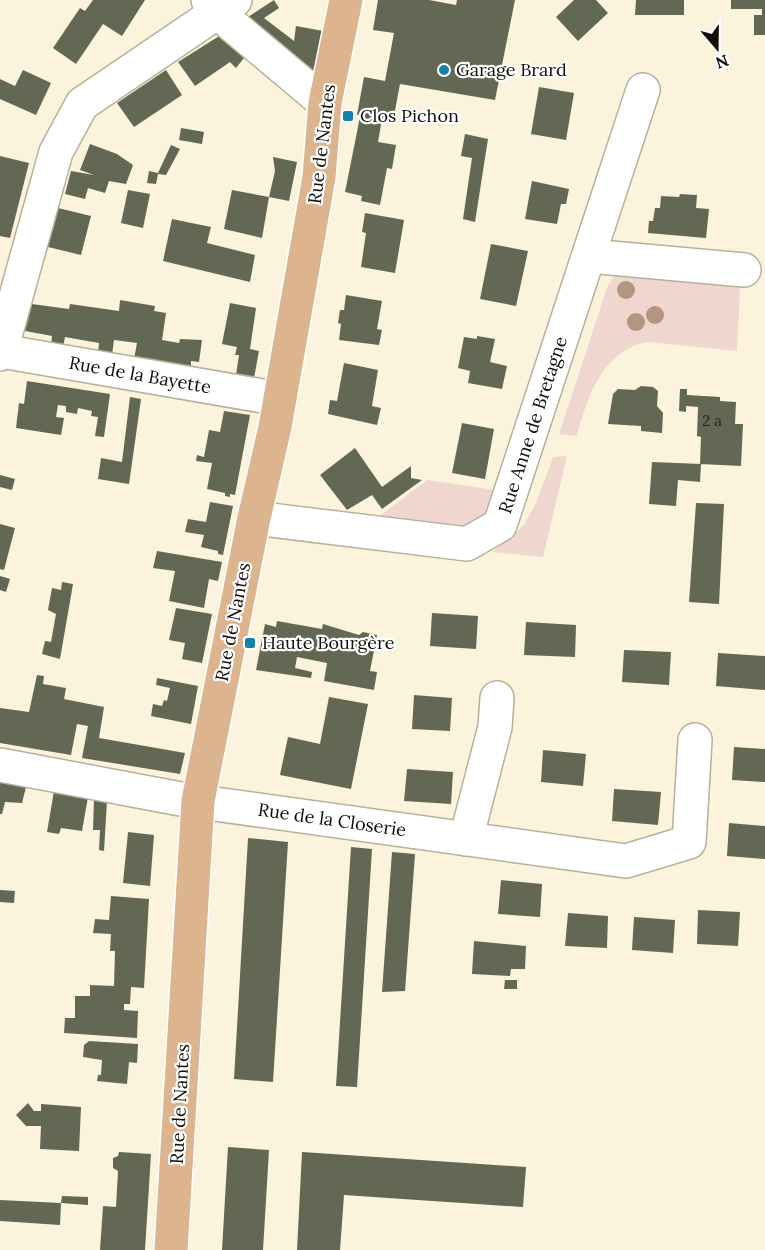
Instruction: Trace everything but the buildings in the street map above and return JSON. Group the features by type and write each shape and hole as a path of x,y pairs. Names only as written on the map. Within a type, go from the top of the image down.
{"main road":[{"name":"Rue de Nantes","path":"171,1250 198,801 280,399 319,177 325,103 346,0"}],"street":[{"path":"0,353 56,152 82,104 220,4 325,103"},
{"name":"Rue Anne de Bretagne","path":"254,518 467,544 500,525 643,90"},
{"path":"589,256 744,270"},
{"name":"Rue de la Bayette","path":"0,353 280,399"},
{"path":"466,839 495,727 497,698"},
{"name":"Rue de la Closerie","path":"0,765 198,801 626,861 689,842 695,740"}],"shaded area":[{"path":"617,273 731,277 740,287 737,351 648,342 632,346 619,354 599,377 586,406 577,436 559,434 608,285"},
{"path":"567,456 543,557 493,552 524,525 536,503 553,457"},
{"path":"427,480 502,491 499,503 470,530 368,525"}],"place":[{"name":"Garage Brard","path":"444,70"},
{"name":"Clos Pichon","path":"348,116"},
{"name":"Haute Bourgère","path":"250,643"}]}
